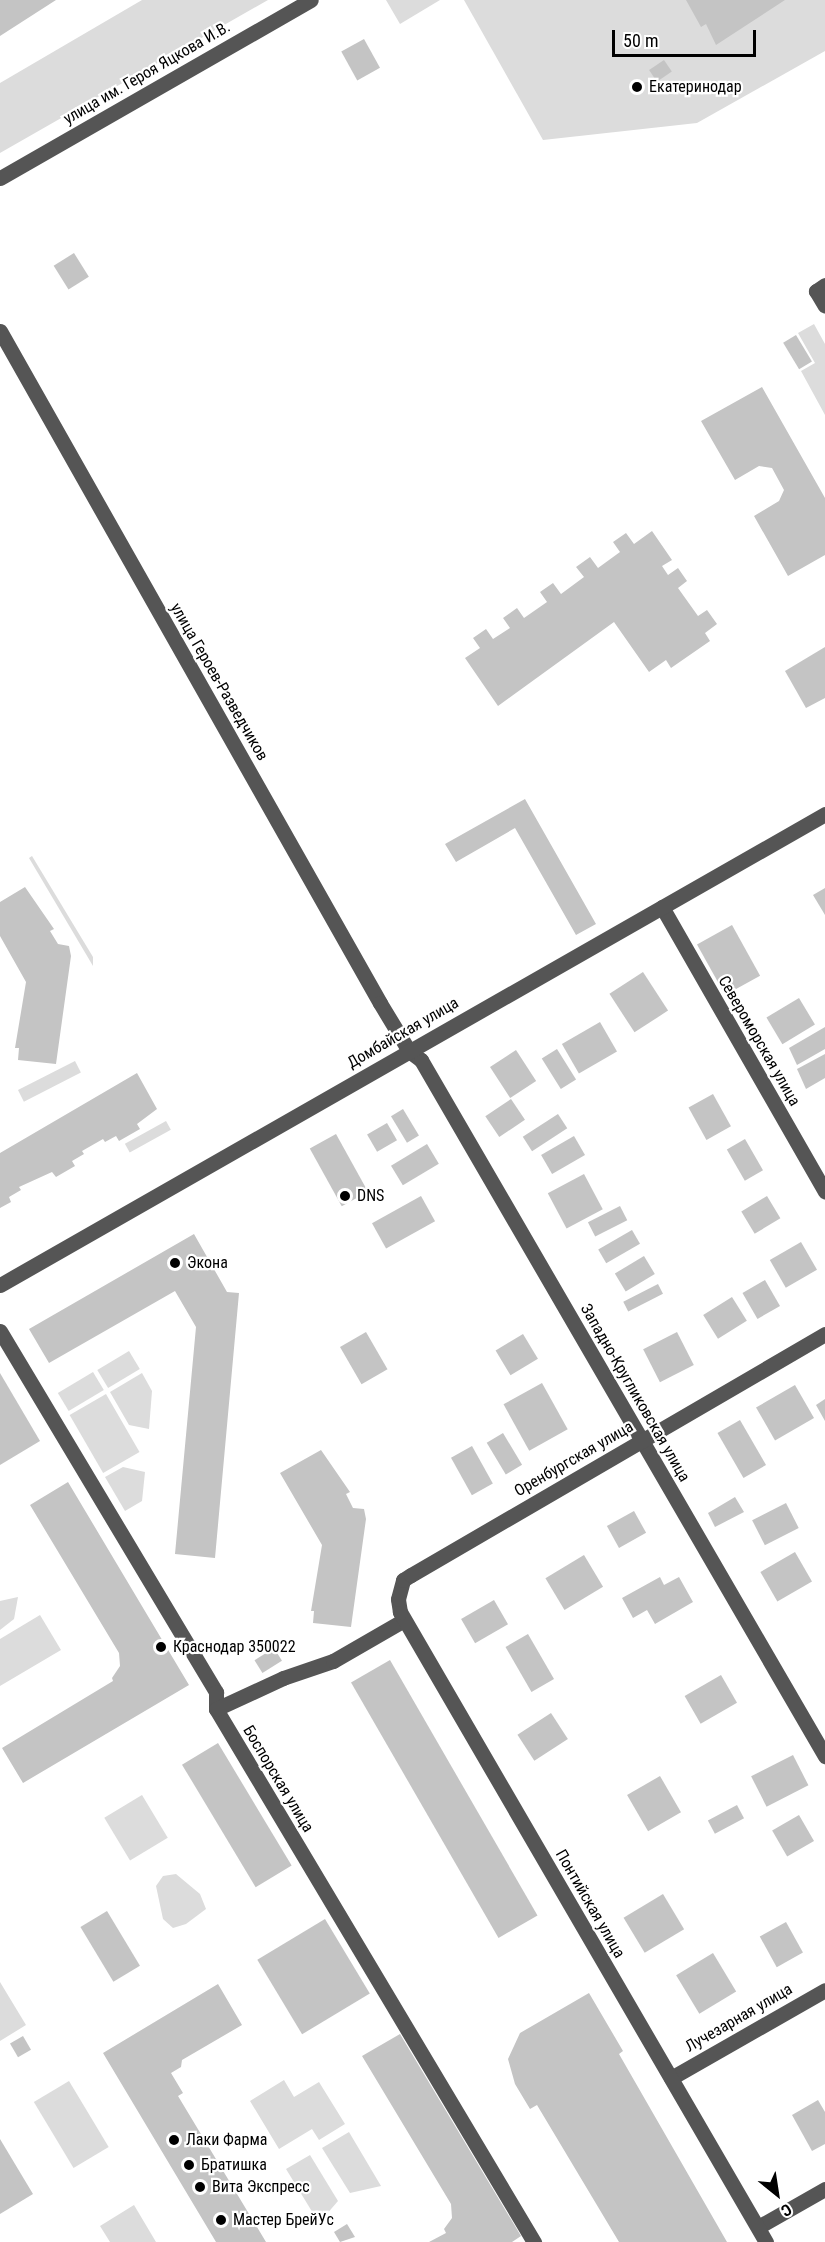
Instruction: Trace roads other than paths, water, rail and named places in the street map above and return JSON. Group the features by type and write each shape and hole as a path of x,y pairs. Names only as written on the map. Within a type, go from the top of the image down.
{"street":[{"name":"улица им. Героя Яцкова И.В.","path":"0,178 311,0"},
{"path":"825,285 816,291 825,306"},
{"name":"улица Героев-Разведчиков","path":"0,331 409,1051"},
{"name":"Домбайская улица","path":"0,1286 825,814"},
{"name":"Североморская улица","path":"662,907 825,1192"},
{"name":"Западно-Кругликовская улица","path":"409,1051 421,1060 825,1756"},
{"name":"Боспорская улица","path":"0,1331 216,1692 216,1709 534,2242"},
{"name":"Оренбургская улица","path":"403,1580 825,1334"},
{"name":"Понтийская улица","path":"403,1580 398,1605 404,1620 766,2242"},
{"path":"216,1709 282,1678 333,1661 404,1620"},
{"name":"Лучезарная улица","path":"670,2078 825,1990"},
{"path":"758,2227 825,2189"}],"place":[{"name":"Екатеринодар","path":"637,87"},
{"name":"DNS","path":"345,1196"},
{"name":"Экона","path":"175,1263"},
{"name":"Краснодар 350022","path":"161,1647"},
{"name":"Лаки Фарма","path":"174,2140"},
{"name":"Братишка","path":"189,2165"},
{"name":"Вита Экспресс","path":"200,2187"},
{"name":"Мастер БрейУc","path":"221,2220"}]}
